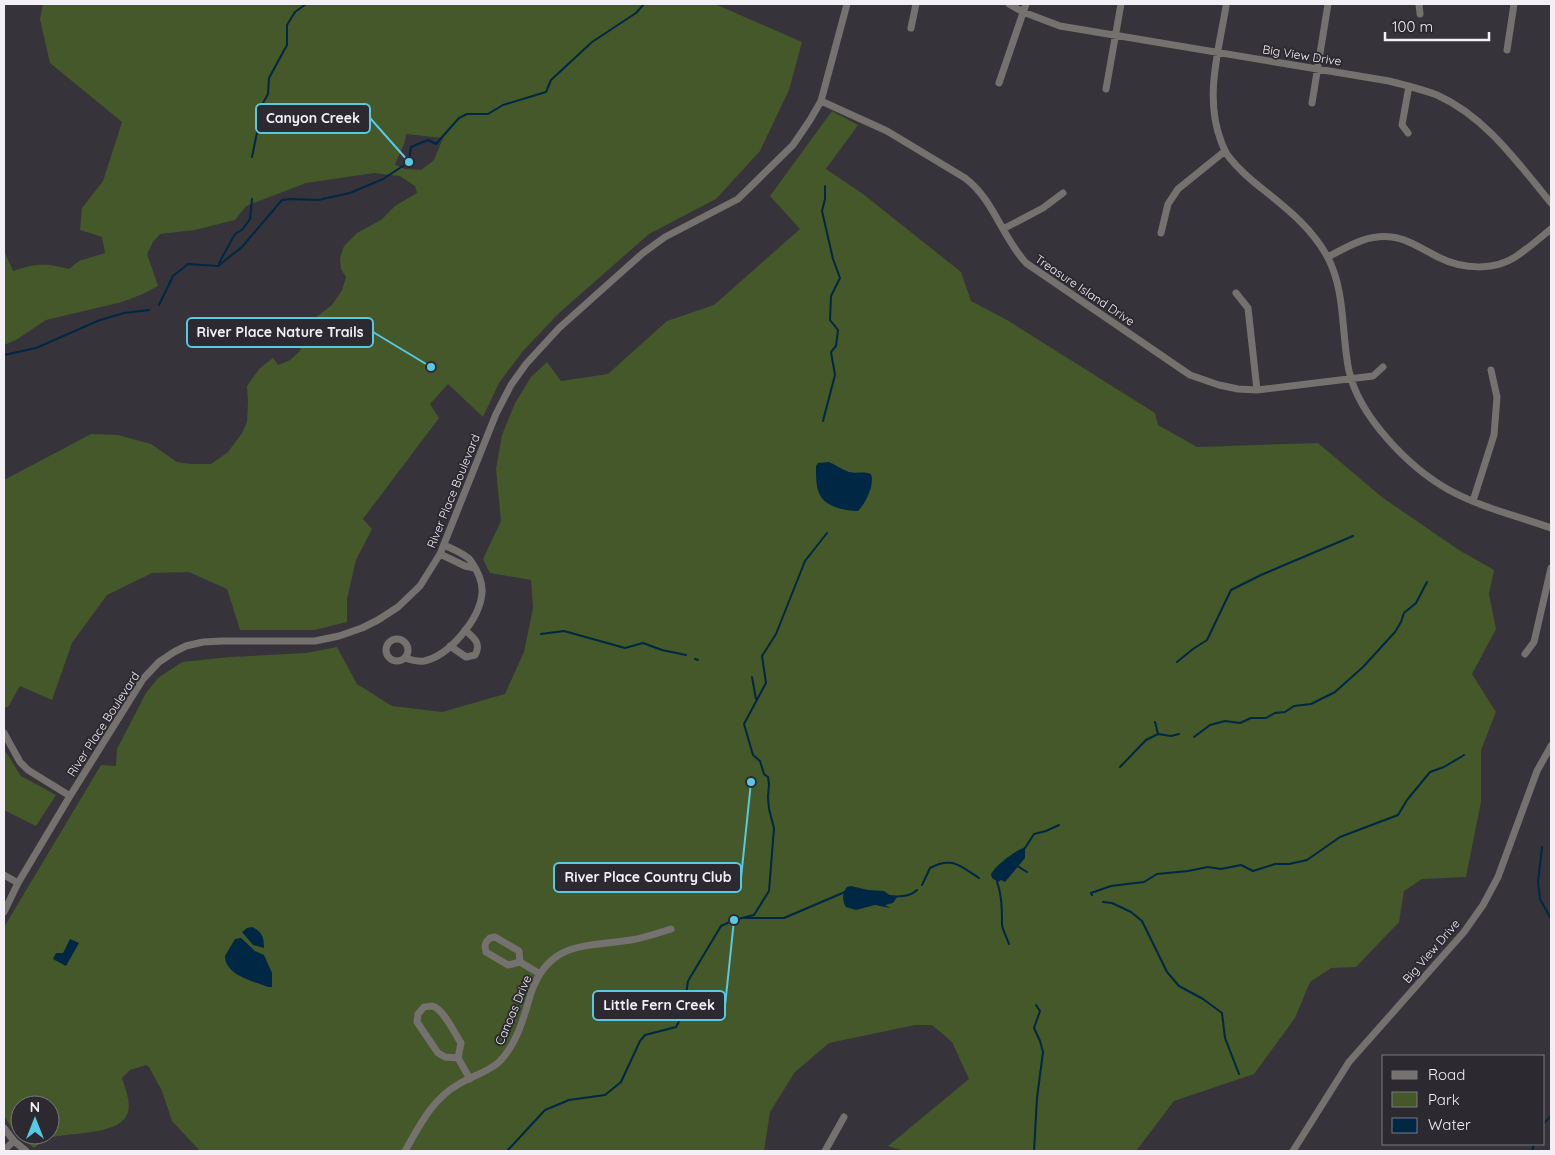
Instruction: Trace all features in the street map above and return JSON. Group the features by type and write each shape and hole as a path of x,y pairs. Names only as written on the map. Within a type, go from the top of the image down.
{"street":[{"name":"River Place Boulevard","path":"4,912 18,883 143,679 160,662 186,646 210,642 315,641 339,636 362,628 398,607 420,586 440,554 496,414 511,385 537,350 559,328 643,253 665,237 738,199 793,144 821,100 848,4"},
{"path":"911,28 916,4"},
{"name":"Big View Drive","path":"1009,4 1023,12 1060,26 1389,81 1438,96 1454,105 1491,132 1551,204"},
{"path":"999,83 1026,4"},
{"path":"1106,89 1121,4"},
{"path":"1312,103 1328,4"},
{"path":"1418,4 1420,14"},
{"path":"1507,50 1514,4"},
{"path":"1226,6 1213,82 1217,130 1225,151 1247,176 1297,217 1328,257 1341,297 1351,378 1361,404 1377,427 1400,452 1448,490 1473,502 1551,528"},
{"path":"1408,134 1402,125 1409,86"},
{"name":"Treasure Island Drive","path":"821,100 888,131 965,178 987,200 1018,255 1026,263 1190,374 1219,385 1257,390 1373,376 1383,367"},
{"path":"1161,233 1168,204 1178,189 1225,151"},
{"path":"1003,229 1043,208 1063,193"},
{"path":"1328,257 1359,240 1392,237 1406,241 1445,260 1460,265 1477,267 1497,264 1517,257 1551,229"},
{"path":"1236,293 1248,308 1257,390"},
{"path":"1473,502 1494,435 1497,397 1491,370"},
{"path":"404,658 423,661 433,657 450,646 465,630 477,612 482,593 479,577 470,559 444,545"},
{"path":"440,554 465,566 474,568"},
{"path":"1525,654 1534,642 1551,568"},
{"path":"450,646 466,657 475,655 478,650 476,641 465,630"},
{"path":"4,733 20,762 28,770 70,796"},
{"name":"Big View Drive","path":"1293,1151 1349,1062 1464,932 1483,905 1498,876 1537,771 1551,746"},
{"path":"4,875 18,883"},
{"name":"Canoas Drive","path":"406,1151 422,1120 434,1103 448,1091 498,1064 508,1051 521,1025 535,984 540,974 554,958 579,946 634,939 671,929"},
{"path":"520,962 519,951 495,938 490,938 486,942 484,947 486,952 508,965 520,962 540,974"},
{"path":"458,1058 445,1057 438,1053 417,1022 418,1014 424,1007 432,1006 439,1010 451,1027 460,1043 458,1058 470,1079"},
{"path":"825,1151 844,1117"}],"green space":[{"path":"43,4 715,4 802,42 789,90 760,151 716,199 649,234 559,313 523,351 499,383 483,417 448,384 430,404 439,418 363,519 372,529 356,560 347,599 347,622 315,630 240,630 227,589 189,572 152,573 107,595 72,643 52,700 20,686 8,707 4,707 4,480 91,434 118,435 151,444 177,462 211,464 228,452 242,433 247,422 247,386 260,368 273,358 278,365 290,360 299,352 307,337 311,321 332,305 342,290 346,277 341,269 340,258 344,246 357,233 381,220 395,206 417,193 415,186 400,176 374,173 306,183 246,206 235,220 195,230 160,234 153,242 147,254 158,286 122,302 46,320 16,340 4,345 4,251 13,271 28,266 41,265 69,269 79,261 105,253 102,237 80,230 82,208 103,181 122,122 50,63 40,19","holes":["406,134 443,138 434,160 421,170 405,169 395,165"]},
{"path":"832,111 858,125 826,169 863,194 961,272 971,301 1007,320 1155,413 1158,425 1197,447 1318,443 1383,498 1459,550 1494,570 1489,594 1496,629 1472,674 1496,712 1481,750 1481,802 1466,877 1422,879 1404,891 1399,922 1356,967 1331,968 1310,982 1295,1018 1254,1074 1174,1101 1136,1151 905,1151 888,1146 969,1079 952,1042 932,1025 915,1025 829,1043 795,1072 770,1112 764,1151 200,1151 172,1121 162,1091 149,1067 146,1065 130,1070 122,1078 129,1104 128,1112 123,1120 115,1126 92,1132 60,1136 60,1095 10,1095 10,1125 4,1116 4,927 101,765 116,766 117,749 146,693 158,678 182,662 230,657 306,653 337,647 357,684 392,706 442,712 505,694 524,652 533,608 531,580 490,573 483,559 501,521 496,469 502,435 515,403 531,377 547,362 561,381 608,374 667,321 714,305 800,229 770,196"},
{"path":"4,749 21,776 56,795 36,826 4,810"}],"water":[{"path":"829,462 849,472 871,474 872,483 869,493 858,511 838,508 821,497 817,487 816,466 818,463"},
{"path":"1025,847 1025,858 1005,882 1001,880 998,882 992,878 991,874 997,866"},
{"path":"847,887 884,891 891,896 897,897 893,903 885,905 890,908 875,905 856,910 846,907 844,902 844,892"},
{"path":"252,927 262,935 264,948 253,945 242,932"},
{"path":"241,938 255,951 264,955 272,973 272,987 248,980 235,973 226,963 225,956 235,939"},
{"path":"70,939 79,943 66,966 53,959 56,953 63,953"}],"waterway":[{"path":"252,157 263,103 268,94 269,78 287,45 287,25 295,12 306,4"},
{"path":"159,305 173,276 188,264 218,266 242,247 282,200 318,200 350,193 383,179 409,162 411,147 428,140 436,144 459,118 467,114 488,114 503,105 546,92 551,80 592,42 636,13 644,4"},
{"path":"823,421 835,375 831,352 836,346 838,330 830,320 831,296 840,278 833,259 822,211 825,199 825,186"},
{"path":"219,263 235,234 242,230 250,219 252,199"},
{"path":"4,355 36,348 100,320 124,313 149,310"},
{"path":"507,1151 545,1110 569,1100 605,1095 621,1082 640,1041 645,1035 676,1027 683,1014 688,981 721,926 734,920 754,915 769,891 774,828 769,809 768,777 764,774 760,761 753,755 744,724 766,683 762,656 776,634 805,561 827,533"},
{"path":"1177,662 1207,640 1231,590 1261,575 1353,536"},
{"path":"1194,737 1210,725 1225,721 1240,723 1251,718 1266,718 1275,713 1285,712 1294,706 1311,704 1335,692 1363,667 1395,632 1404,613 1416,603 1427,582"},
{"path":"541,634 564,631 625,648 643,643 662,650 686,655"},
{"path":"752,677 756,699"},
{"path":"1155,722 1158,734"},
{"path":"1120,767 1146,740 1158,734 1171,736 1179,734"},
{"path":"1092,895 1091,893 1111,886 1144,882 1157,874 1208,867 1221,869 1241,865 1253,871 1275,864 1289,864 1307,860 1340,837 1398,815 1407,800 1430,772 1444,767 1464,755"},
{"path":"1025,848 1034,834 1059,825"},
{"path":"1542,847 1538,882 1540,899 1551,919"},
{"path":"922,885 930,868 944,863 961,866 979,878"},
{"path":"1016,865 1027,872"},
{"path":"997,882 1001,898 1002,925 1009,944"},
{"path":"889,896 907,895 917,890"},
{"path":"745,918 784,918 847,892"},
{"path":"1103,902 1112,903 1131,912 1142,921 1167,972 1179,986 1203,999 1222,1013 1225,1038 1239,1074"},
{"path":"1034,1151 1037,1098 1043,1052 1034,1028 1040,1011 1036,1005"},
{"path":"1545,1122 1551,1116"},
{"path":"1532,1151 1534,1145"}],"place":[{"name":"Canyon Creek","path":"409,162"},
{"name":"River Place Nature Trails","path":"431,367"},
{"name":"River Place Country Club","path":"751,782"},
{"name":"Little Fern Creek","path":"734,920"}]}
